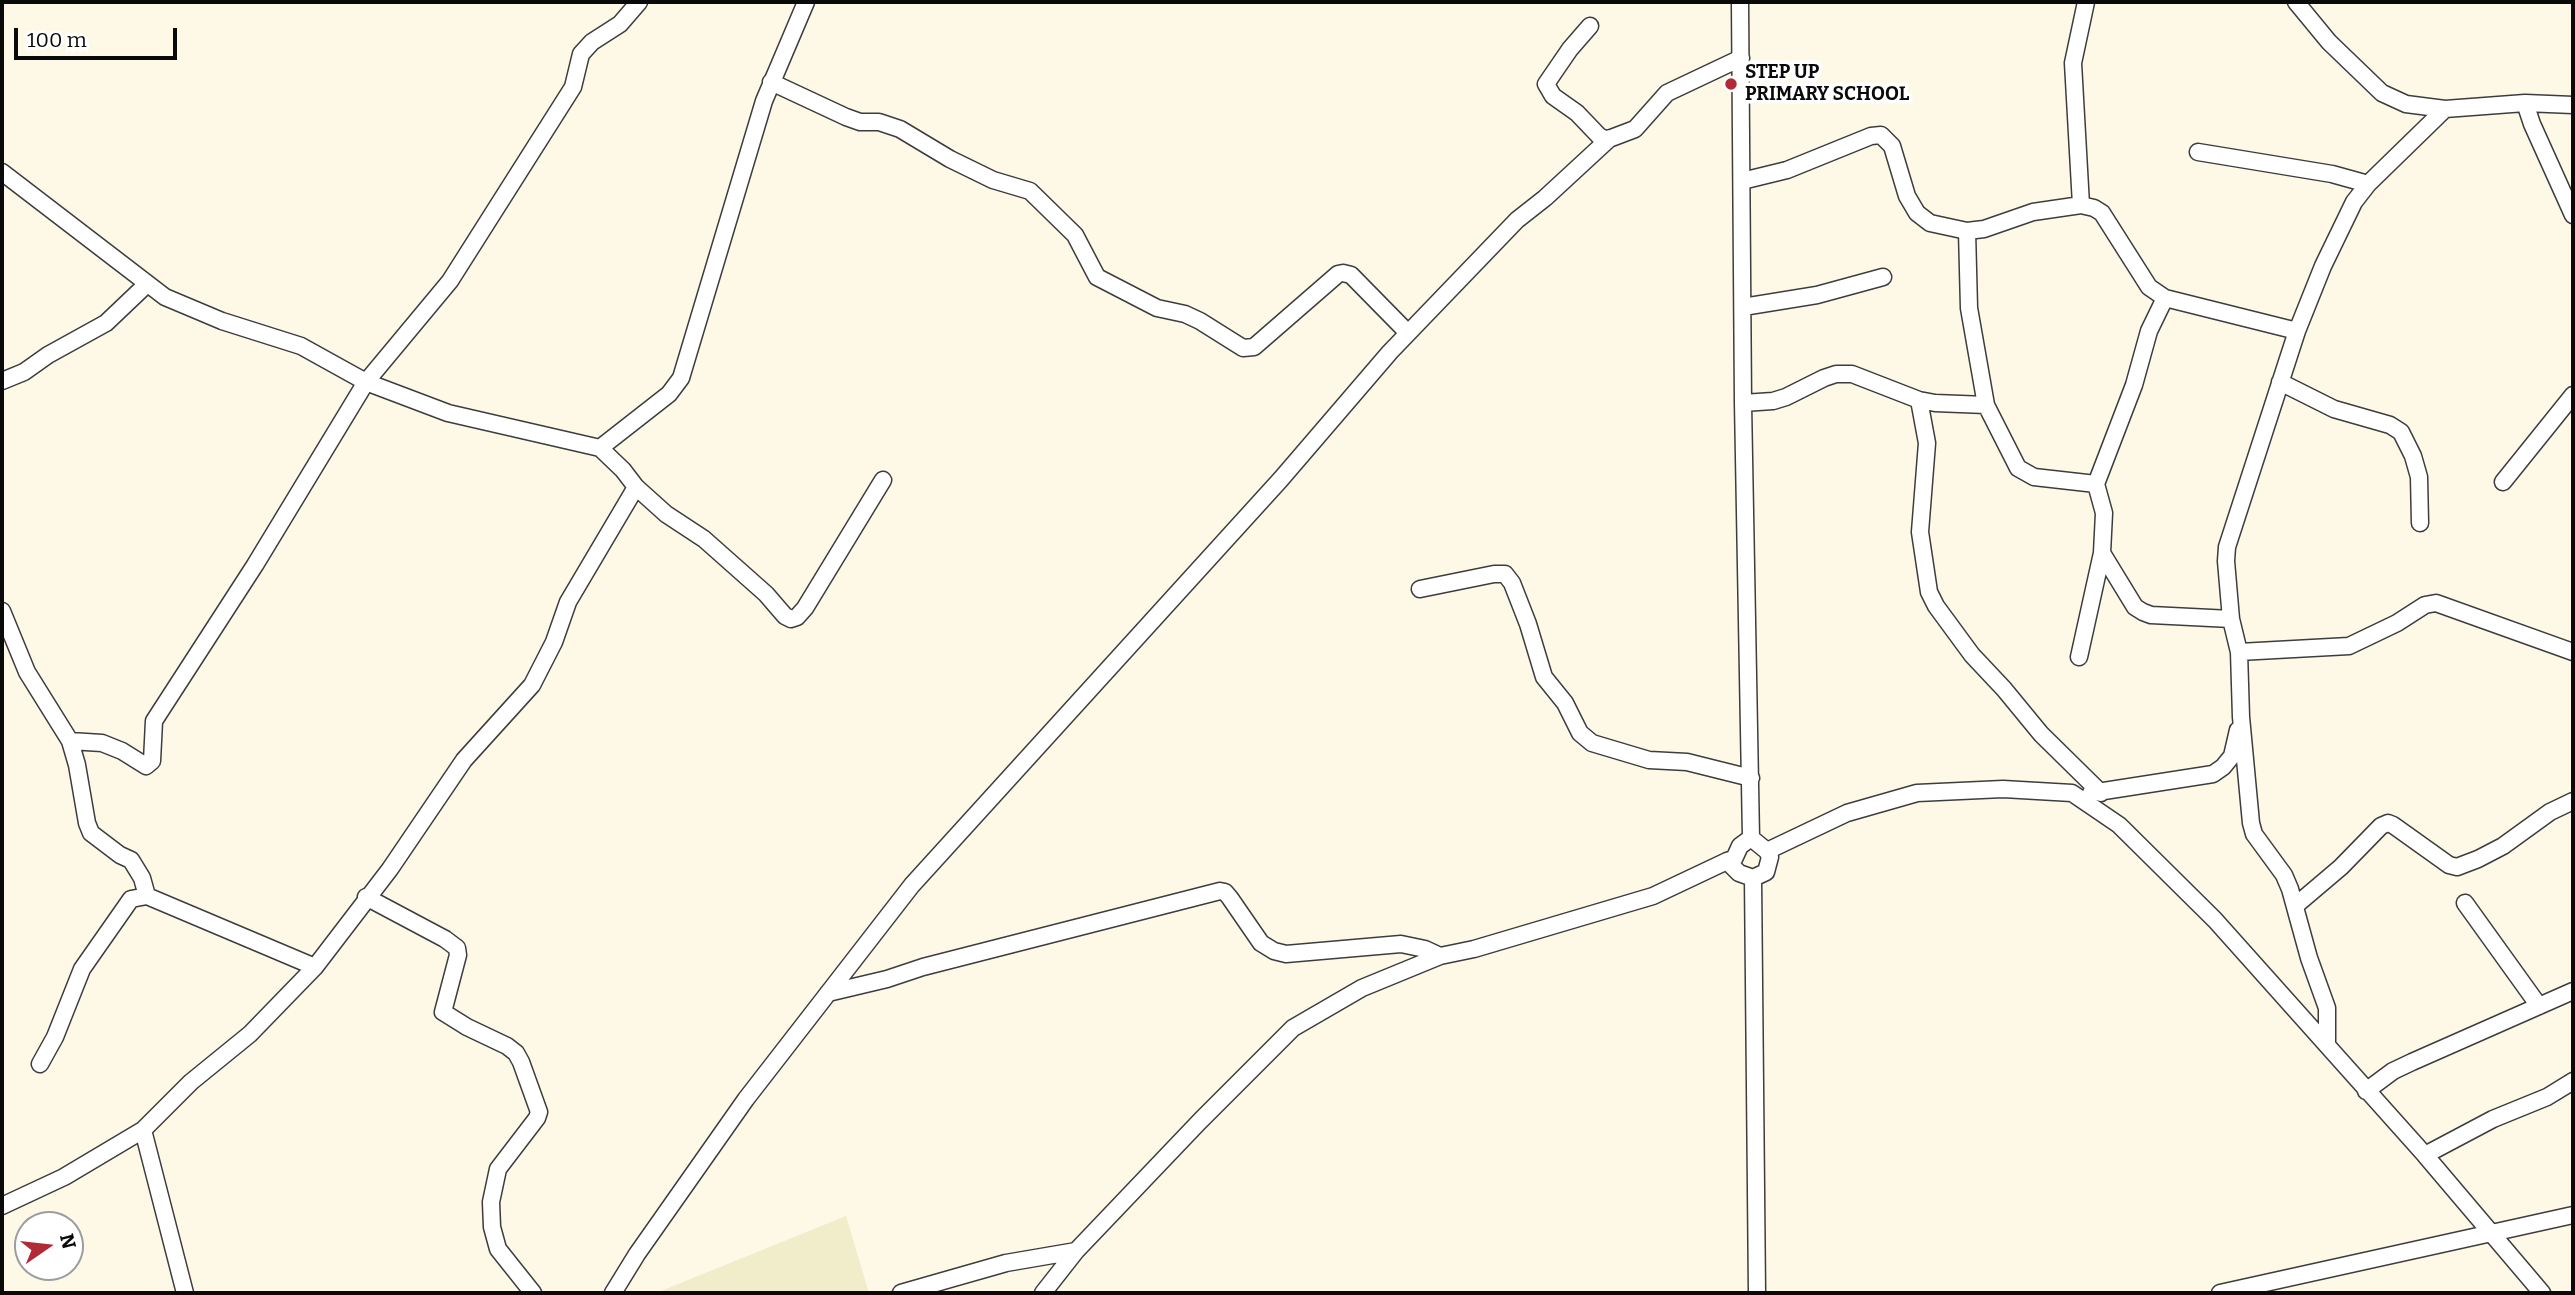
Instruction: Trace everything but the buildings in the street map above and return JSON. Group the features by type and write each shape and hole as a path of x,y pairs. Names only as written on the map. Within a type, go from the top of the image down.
{"street":[{"path":"70,741 102,743 146,766 152,761 154,721 255,565 366,382 450,281 573,87 581,54 592,42 620,24 639,2"},
{"path":"600,448 669,394 681,378 771,82 806,2"},
{"path":"1043,1293 1076,1251 1293,1028 1362,988 1440,956 1474,949 1653,896 1734,859 1736,852 1751,838 1743,403 1740,2"},
{"path":"2081,205 2073,71 2086,2"},
{"path":"2296,2 2329,41 2382,93 2406,104 2445,108 2525,103 2573,105"},
{"path":"1590,26 1546,84 1553,96 1606,139 1635,130 1667,93 1741,58"},
{"path":"771,82 846,117 860,122 879,122 900,129 950,159 993,180 1030,191 1075,235 1097,277 1157,308 1185,314 1243,348 1254,347 1338,274 1343,273 1351,275 1408,333"},
{"path":"2525,103 2573,215"},
{"path":"2327,1045 2327,1008 2309,958 2295,906 2284,875 2260,844 2251,823 2241,717 2239,652 2231,619 2227,547 2297,331 2323,266 2354,202 2368,184 2445,108"},
{"path":"1742,181 1787,170 1853,142 1881,135 1892,146 1907,195 1917,213 1930,223 1967,231 1984,229 2034,212 2081,205 2094,208 2102,214 2149,287 2165,298 2297,331"},
{"path":"613,1293 637,1254 746,1099 912,885 1281,479 1408,333 1517,220 1545,198 1609,138"},
{"path":"2198,152 2332,174 2368,184"},
{"path":"2,172 165,297 222,321 301,346 366,382 448,414 600,448 636,487 666,514 704,539 790,619 797,617 805,608 883,480"},
{"path":"1967,231 1969,308 1986,405 2018,468 2034,477 2096,484"},
{"path":"1743,307 1817,295 1883,276"},
{"path":"2,381 24,372 48,355 106,323 147,284"},
{"path":"2079,657 2102,553 2104,513 2096,484 2134,385 2149,331 2165,298"},
{"path":"1743,403 1773,401 1824,377 1852,374 1919,400 1986,405"},
{"path":"2280,382 2334,409 2390,425 2401,432 2413,456 2419,477 2420,523"},
{"path":"2503,482 2573,395"},
{"path":"1919,400 1927,443 1920,532 1929,592 1936,606 1972,655 2041,734 2101,793"},
{"path":"2,1206 64,1177 142,1130 191,1082 250,1034 315,967 390,869 464,760 532,685 554,642 568,602 636,487"},
{"path":"2102,553 2135,607 2143,612 2151,615 2231,619"},
{"path":"1420,589 1505,574 1512,583 1524,613 1545,677 1565,703 1580,733 1592,743 1649,760 1688,762 1751,778"},
{"path":"2239,652 2349,646 2398,623 2425,605 2436,603 2573,652"},
{"path":"2,611 27,672 70,741 91,833 131,860 142,878 147,896"},
{"path":"1767,850 1847,813 1917,793 2003,789 2101,793 2213,774 2232,756 2241,717"},
{"path":"2072,793 2119,825 2215,920 2425,1155 2542,1293"},
{"path":"2295,906 2341,867 2381,826 2388,823 2449,865 2457,867 2503,846 2550,811 2573,802"},
{"path":"1727,861 1739,873 1753,878 1766,872 1769,865 1767,850 1751,838"},
{"path":"1753,878 1758,1293"},
{"path":"828,993 1220,891 1230,898 1261,943 1274,951 1286,954 1401,944 1425,948 1440,956"},
{"path":"40,1064 55,1037 82,969 131,899 147,896 315,967"},
{"path":"366,897 446,939 457,948 458,955 443,1012 507,1046 516,1053 521,1062 539,1112 498,1169 491,1202 492,1227 498,1249 533,1293"},
{"path":"2465,902 2539,1006"},
{"path":"2366,1091 2393,1071 2573,991"},
{"path":"2425,1155 2493,1119 2547,1097 2573,1081"},
{"path":"142,1130 185,1293"},
{"path":"2220,1293 2573,1215"},
{"path":"901,1293 1006,1263 1076,1251"}],"shaded area":[{"path":"846,1216 869,1293 656,1293"}],"place":[{"name":"STEP UP PRIMARY SCHOOL","path":"1731,84"}]}
